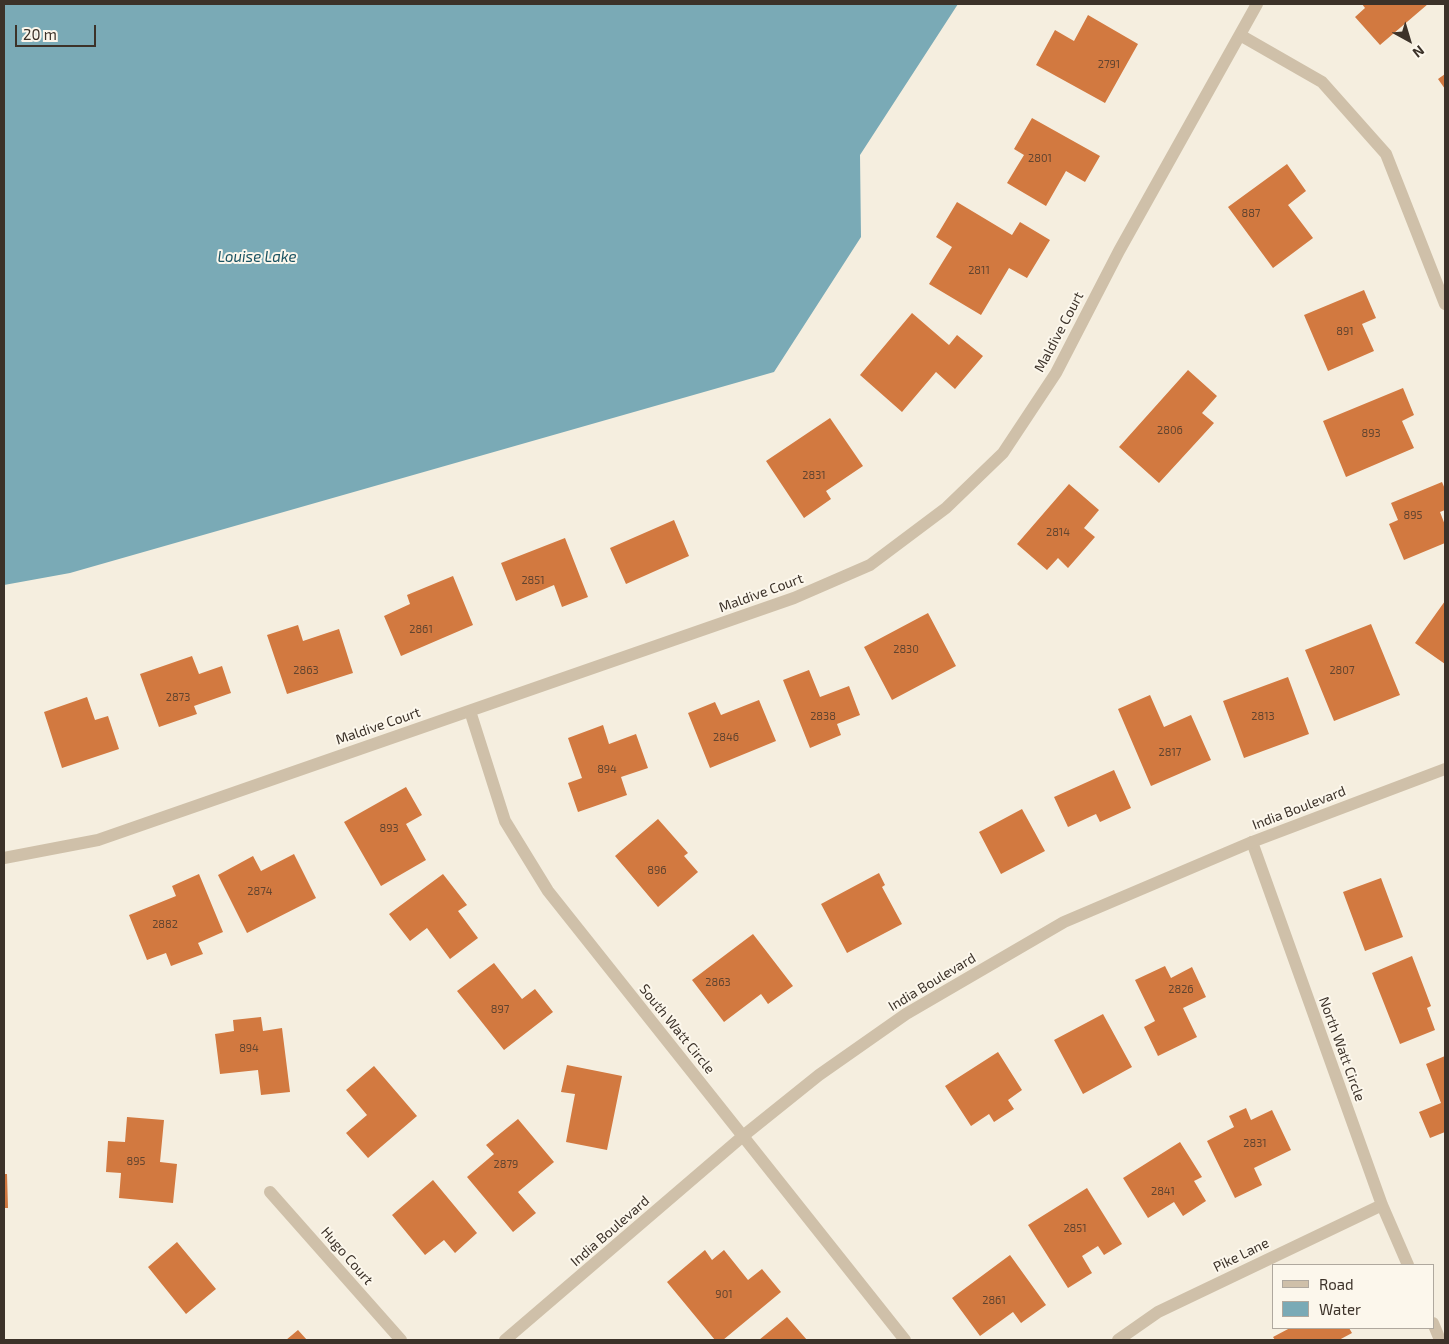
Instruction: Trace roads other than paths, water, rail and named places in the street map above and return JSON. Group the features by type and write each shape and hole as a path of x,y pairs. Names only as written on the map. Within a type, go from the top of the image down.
{"street":[{"name":"Maldive Court","path":"4,858 98,840 794,598 870,565 946,508 1003,453 1056,373 1119,251 1257,4"},
{"path":"1240,36 1322,82 1386,154 1445,304"},
{"name":"South Watt Circle","path":"470,711 505,821 548,891 905,1340"},
{"name":"India Boulevard","path":"505,1340 743,1136 819,1075 906,1014 1064,922 1252,842 1445,769"},
{"name":"North Watt Circle","path":"1252,842 1382,1205 1408,1264"},
{"name":"Hugo Court","path":"270,1192 401,1340"},
{"name":"Pike Lane","path":"1118,1340 1158,1312 1382,1205"},
{"path":"1434,1325 1440,1340"}],"water":[{"name":"Louise Lake","path":"4,4 958,4 860,155 861,237 774,372 70,573 4,585"}]}
